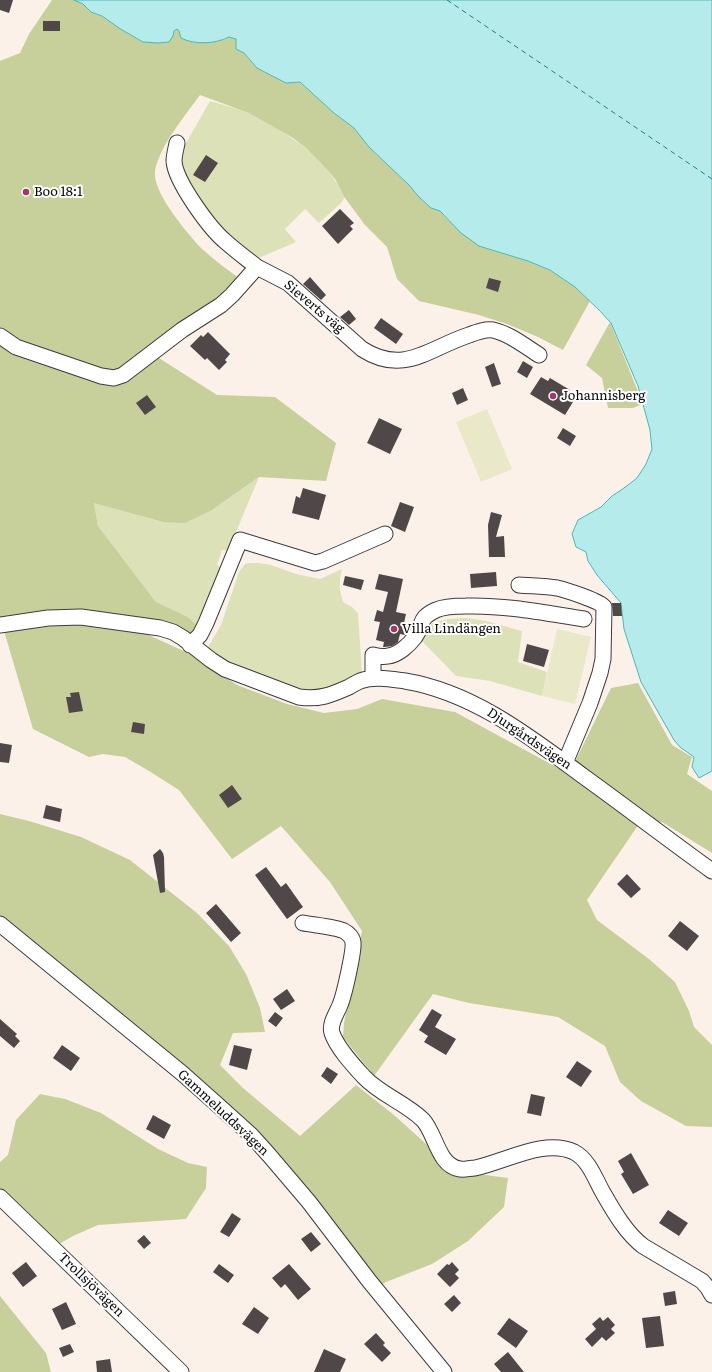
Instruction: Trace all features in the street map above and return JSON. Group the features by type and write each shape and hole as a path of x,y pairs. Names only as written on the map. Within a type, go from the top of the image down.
{"street":[{"name":"Sieverts väg","path":"177,143 174,161 175,170 185,191 216,233 257,267 288,283 362,349 373,356 383,360 409,360 464,336 483,330 492,330 502,333 539,355"},
{"path":"0,336 16,347 101,376 114,378 123,375 182,330 221,305 257,267"},
{"path":"190,645 200,635 206,623 240,540 315,563 323,561 385,534"},
{"path":"519,584 557,588 603,604 604,607 603,659 600,673 590,703 565,763"},
{"path":"373,678 373,655 388,656 395,654 415,637 424,617 438,609 454,606 517,608 584,620"},
{"name":"Djurgårdsvägen","path":"0,625 48,618 81,617 160,628 173,632 225,669 299,697 311,699 326,696 360,681 373,678 387,678 414,683 434,689 498,717 565,763 712,871"},
{"path":"303,923 344,931 350,935 353,942 352,954 341,1004 334,1018 331,1032 339,1045 366,1078 378,1089 423,1120 448,1164 459,1169 470,1169 484,1166 515,1155 543,1149 562,1147 575,1152 582,1157 621,1221 636,1241 702,1281 711,1289"},
{"name":"Gammeluddsvägen","path":"0,924 183,1074 250,1135 309,1202 370,1282 444,1372"},
{"name":"Trollsjövägen","path":"0,1197 181,1372"}],"green space":[{"path":"52,0 74,0 83,4 91,12 102,16 143,42 173,36 174,31 177,29 181,38 224,40 229,37 236,39 236,49 244,53 257,68 286,83 300,82 334,113 354,128 369,147 431,208 440,211 446,218 479,246 528,261 550,270 575,287 590,301 563,350 538,337 507,324 479,315 419,301 397,279 387,247 365,225 345,198 335,179 306,148 293,138 249,113 200,95 167,141 155,171 156,180 165,201 187,233 201,248 239,278 221,299 148,351 217,395 275,397 336,443 326,481 259,477 212,510 185,523 164,522 94,503 98,526 156,602 188,617 200,628 189,640 179,632 0,617 0,61 20,53 29,34"},
{"path":"210,101 252,114 283,132 304,147 314,155 338,184 345,197 341,203 319,223 305,209 285,229 296,242 254,260 239,247 196,199 178,157"},
{"path":"610,322 643,404 633,408 608,408 602,378 586,365"},
{"path":"487,409 512,469 481,482 456,422"},
{"path":"259,477 228,551 222,550 217,565 222,568 200,628 188,617 156,602 98,526 94,503 212,510"},
{"path":"245,564 271,565 296,574 320,579 342,569 340,585 343,602 352,607 358,613 362,673 317,693 304,693 227,665 207,649 221,625 239,572"},
{"path":"466,618 486,621 522,631 518,662 547,672 542,696 490,681 456,676 421,640 432,623 449,619"},
{"path":"70,621 142,632 188,653 237,685 287,704 324,713 357,709 382,699 455,712 569,774 611,688 638,683 672,745 692,757 687,774 712,791 712,853 662,822 639,824 587,900 597,920 649,959 675,982 689,1011 694,1027 712,1045 712,1127 686,1126 641,1101 620,1082 605,1046 558,1017 469,1003 433,994 374,1076 343,1037 344,1023 362,931 330,882 281,826 232,859 179,790 125,757 103,754 89,757 33,729 4,631 45,627"},
{"path":"557,629 591,637 575,704 542,696"},
{"path":"0,814 81,837 130,860 197,913 229,946 246,974 260,1008 265,1032 233,1033 220,1065 243,1088 300,1136 356,1085 394,1115 456,1171 508,1178 504,1207 468,1241 432,1264 379,1286 310,1195 0,919"},
{"path":"40,1094 65,1099 101,1113 158,1149 188,1163 207,1167 206,1188 186,1219 98,1225 59,1244 0,1192 0,1162 8,1155 16,1120"},
{"path":"0,1296 46,1353 51,1372 0,1372"}],"water":[{"path":"74,0 712,0 712,771 699,778 692,767 694,757 680,747 674,740 641,682 624,629 621,603 597,575 588,561 586,552 576,547 572,534 578,520 601,507 612,496 637,478 646,464 652,449 650,430 638,386 611,323 575,287 550,270 528,261 479,246 461,233 440,211 431,208 419,197 409,185 369,147 354,128 334,113 300,82 286,83 257,68 244,53 236,49 236,39 229,37 218,41 205,43 192,42 181,38 177,29 174,31 169,42 143,42 102,16 91,12 83,4"}],"building":[{"path":"0,0 13,0 9,13 0,10"},
{"path":"43,21 60,21 60,31 43,31"},
{"path":"206,155 218,163 205,182 193,175"},
{"path":"340,209 354,223 350,226 353,229 338,244 322,226"},
{"path":"310,277 326,295 321,300 303,284"},
{"path":"489,278 501,281 498,292 486,288"},
{"path":"349,310 356,319 349,325 340,317"},
{"path":"381,318 403,334 396,344 374,328"},
{"path":"208,332 230,354 225,360 227,362 219,370 207,358 205,360 190,346 201,335 203,337"},
{"path":"523,361 533,367 527,378 517,372"},
{"path":"494,363 501,384 492,387 485,367"},
{"name":"Johannisberg","path":"541,377 548,381 550,378 570,390 568,393 576,397 565,415 530,394"},
{"path":"463,388 468,400 457,405 452,393"},
{"path":"147,395 156,407 145,415 136,403"},
{"path":"379,418 402,429 390,454 367,443"},
{"path":"563,428 576,436 570,446 557,438"},
{"path":"303,488 326,495 319,520 292,513 296,496 300,498"},
{"path":"400,502 414,507 405,532 391,526"},
{"path":"491,512 502,515 496,537 504,536 505,557 489,557 488,525"},
{"path":"496,572 497,586 471,588 470,574"},
{"path":"379,574 403,579 396,612 406,614 404,623 411,624 405,635 400,634 398,642 392,646 385,647 383,647 384,642 376,640 380,622 374,621 377,610 383,612 388,592 375,589"},
{"path":"345,576 364,580 361,590 343,585"},
{"path":"612,603 621,603 622,616 613,616"},
{"path":"527,644 549,650 544,667 523,661"},
{"path":"79,692 83,711 69,713 66,697 71,697 70,693"},
{"path":"133,722 145,724 144,734 131,732"},
{"path":"0,743 12,745 9,763 0,762"},
{"path":"232,785 242,799 228,808 219,795"},
{"path":"46,805 62,809 60,822 43,818"},
{"path":"160,849 164,857 165,892 160,893 153,855"},
{"path":"266,867 281,887 286,883 303,907 287,919 255,875"},
{"path":"627,874 641,889 631,898 617,884"},
{"path":"216,904 241,933 231,942 206,913"},
{"path":"680,921 699,936 687,951 668,936"},
{"path":"287,989 295,1001 281,1010 273,999"},
{"path":"432,1009 442,1015 435,1027 456,1039 446,1055 424,1042 428,1036 419,1030"},
{"path":"275,1012 283,1018 276,1027 268,1021"},
{"path":"0,1019 17,1034 15,1036 20,1041 14,1048 0,1036"},
{"path":"62,1045 80,1058 71,1071 53,1058"},
{"path":"234,1045 252,1049 247,1070 229,1065"},
{"path":"577,1061 592,1071 581,1087 566,1077"},
{"path":"327,1067 338,1074 331,1084 321,1076"},
{"path":"531,1094 545,1097 541,1116 527,1113"},
{"path":"153,1115 171,1125 164,1139 146,1129"},
{"path":"631,1153 649,1185 633,1194 621,1174 624,1172 618,1161"},
{"path":"668,1210 688,1223 679,1236 659,1223"},
{"path":"232,1213 241,1219 229,1237 220,1232"},
{"path":"311,1232 321,1244 311,1252 301,1239"},
{"path":"144,1235 151,1243 144,1249 137,1241"},
{"path":"26,1262 37,1276 23,1287 12,1273"},
{"path":"452,1262 459,1270 455,1274 459,1278 450,1287 437,1274 447,1264 449,1265"},
{"path":"219,1264 234,1275 228,1283 213,1272"},
{"path":"289,1264 311,1289 298,1300 285,1284 281,1288 272,1278"},
{"path":"675,1291 677,1304 665,1306 663,1293"},
{"path":"454,1295 461,1303 452,1312 444,1304"},
{"path":"66,1302 76,1324 62,1330 52,1309"},
{"path":"254,1307 269,1318 258,1334 242,1324"},
{"path":"660,1316 664,1346 646,1348 642,1318"},
{"path":"600,1317 603,1321 608,1317 615,1325 611,1329 615,1333 606,1341 602,1337 592,1347 585,1339 596,1329 592,1324"},
{"path":"509,1318 528,1331 516,1348 497,1334"},
{"path":"376,1333 385,1343 383,1345 391,1353 382,1362 364,1344"},
{"path":"70,1344 74,1352 63,1357 59,1348"},
{"path":"324,1349 346,1359 340,1372 314,1372"},
{"path":"508,1352 524,1372 501,1372 494,1364"},
{"path":"110,1359 112,1372 97,1372 96,1361"}],"ferry route":[{"path":"447,0 712,179"}],"place":[{"name":"Boo 18:1","path":"26,192"},
{"name":"Johannisberg","path":"553,396"},
{"name":"Villa Lindängen","path":"394,629"}]}
